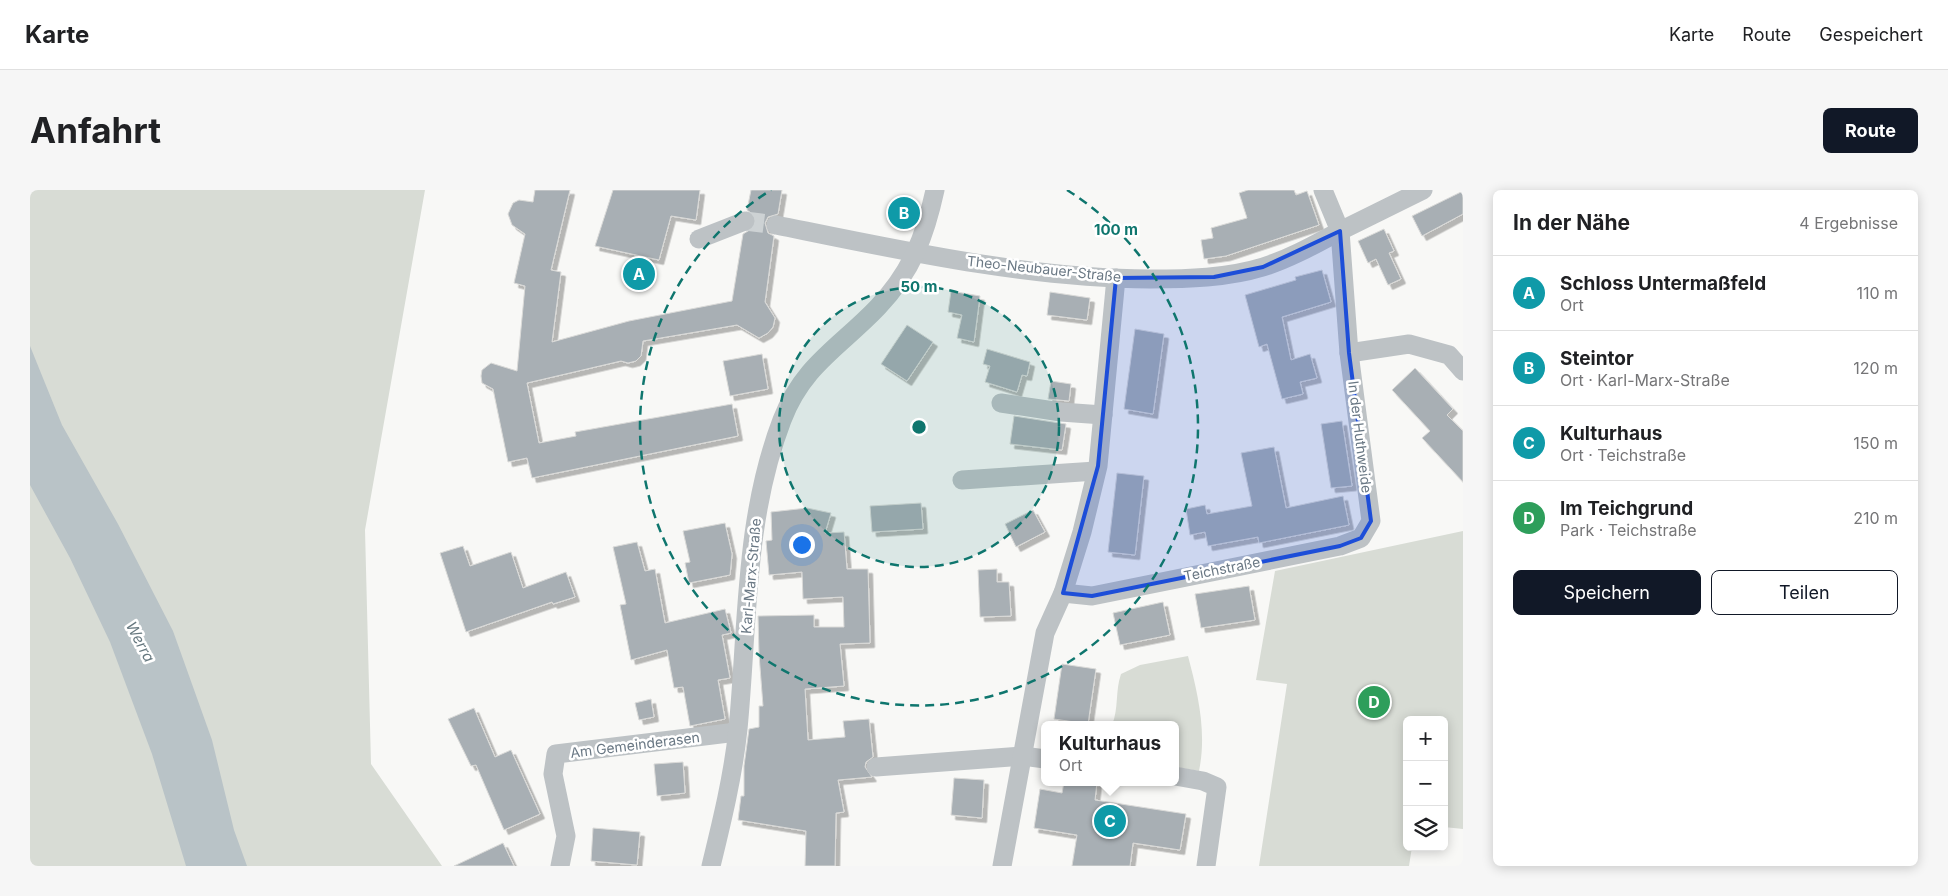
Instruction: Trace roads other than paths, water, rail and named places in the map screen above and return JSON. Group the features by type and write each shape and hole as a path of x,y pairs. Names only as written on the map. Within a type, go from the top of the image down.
{"street":[{"name":"Karl-Marx-Straße","path":"710,866 729,792 737,732 750,552 767,462 783,418 801,384 820,359 878,307 898,283 917,254 928,224 935,190"},
{"name":"In der Huthweide","path":"1323,190 1340,231 1349,353 1371,522"},
{"name":"Theo-Neubauer-Straße","path":"776,225 867,242 917,254 1053,273 1116,278 1214,277 1263,267 1423,190"},
{"path":"700,239 745,221"},
{"path":"1002,866 1045,633 1063,594 1082,532 1096,471 1116,278"},
{"path":"1349,353 1409,344 1449,355 1463,371"},
{"path":"1001,403 1061,412 1102,415"},
{"path":"962,480 1096,471"},
{"name":"Teichstraße","path":"1063,594 1092,596 1340,546 1361,538 1371,522"},
{"name":"Am Gemeinderasen","path":"560,866 566,836 554,774 556,754 737,732"},
{"path":"876,767 1022,756 1041,758"},
{"path":"1179,777 1203,781 1217,787 1206,866"}],"water":[{"name":"Werra","path":"30,346 62,425 118,524 173,631 212,740 234,830 247,866 186,866 152,754 110,642 70,558 30,485"}],"tunnel":[{"path":"745,221 776,225"}],"place":[{"name":"Steintor","path":"904,213"},
{"name":"Schloss Untermaßfeld","path":"639,274"},
{"name":"Im Teichgrund","path":"1374,702"},
{"name":"Kulturhaus","path":"1110,821"}]}
